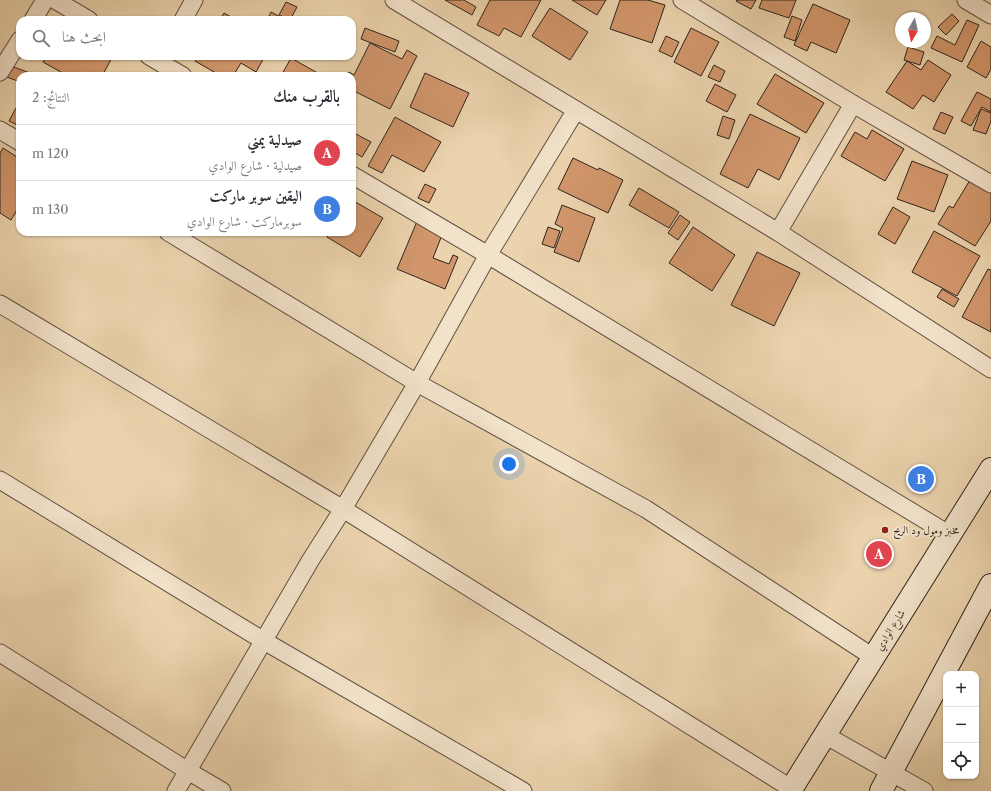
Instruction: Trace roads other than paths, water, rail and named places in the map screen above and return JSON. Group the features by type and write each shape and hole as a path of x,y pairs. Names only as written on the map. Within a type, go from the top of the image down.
{"main road":[{"name":"شارع الوادي","path":"791,790 991,469"},
{"path":"886,782 991,585"}],"street":[{"path":"35,16 45,0"},
{"path":"55,0 82,16"},
{"path":"185,16 194,0"},
{"path":"394,0 778,232 991,369"},
{"path":"682,0 853,104 991,184"},
{"path":"966,0 991,15"},
{"path":"0,72 16,46"},
{"path":"159,60 177,72"},
{"path":"778,232 853,104"},
{"path":"176,791 310,561 343,509 417,383 488,255 576,110"},
{"path":"0,130 16,140"},
{"path":"356,177 488,255 950,535"},
{"path":"175,236 417,383 646,510 873,657"},
{"path":"0,304 343,509 791,790"},
{"path":"0,480 264,641 523,791"},
{"path":"0,653 222,791"},
{"path":"825,735 886,782 924,791"}],"place":[{"name":"اليقين سوبر ماركت","path":"921,479"},
{"name":"مخبز ومول ود الريح","path":"885,530"},
{"name":"صيدلية يمني","path":"879,554"}]}
